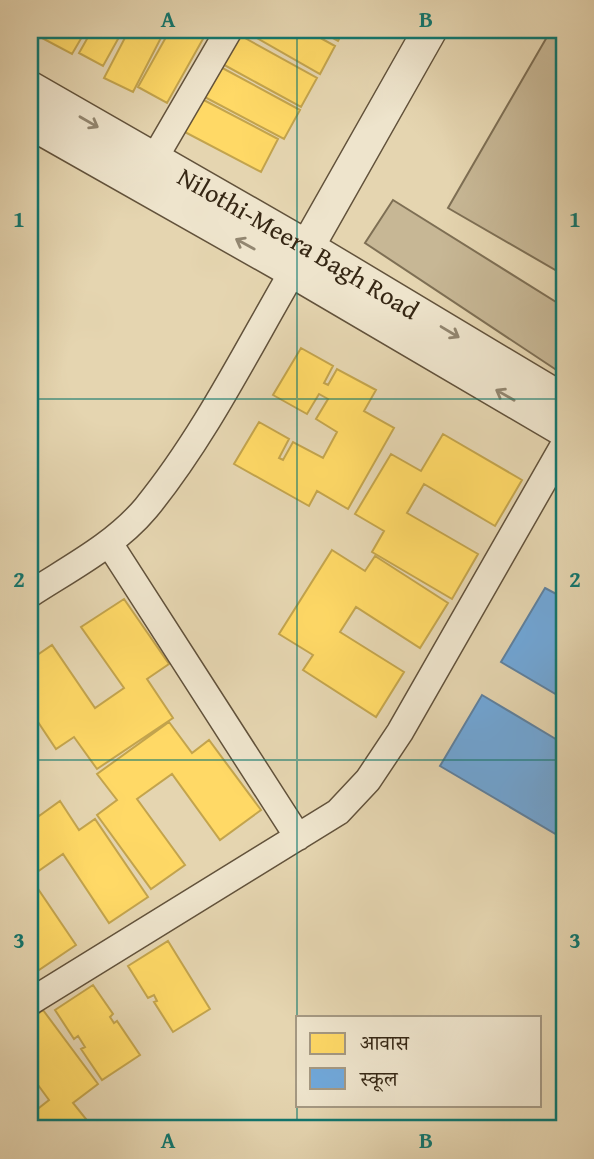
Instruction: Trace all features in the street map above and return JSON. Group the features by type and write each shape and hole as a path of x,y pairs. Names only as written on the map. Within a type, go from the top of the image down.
{"street":[{"path":"154,159 229,30"},
{"path":"30,594 109,543 145,509 188,449 430,30"},
{"name":"Nilothi-Meera Bagh Road","path":"30,88 154,159 300,259 564,430"},
{"name":"Nilothi-Meera Bagh Road","path":"30,122 300,259 564,401"},
{"path":"30,1002 338,812 368,780 400,732 564,445"},
{"path":"109,543 298,837"}],"shaded area":[{"path":"551,30 564,30 564,275 448,208"},
{"path":"393,200 564,307 564,375 365,243"}],"building: आवास":[{"path":"46,30 86,30 72,54 42,38"},
{"path":"92,30 123,30 103,66 79,53"},
{"path":"129,30 165,30 133,92 104,78"},
{"path":"170,30 208,30 167,103 138,87"},
{"path":"243,30 306,30 335,46 320,74"},
{"path":"318,30 344,30 338,41"},
{"path":"234,32 317,78 301,107 217,61"},
{"path":"215,64 300,110 284,139 199,94"},
{"path":"198,97 278,139 261,172 181,130"},
{"path":"301,348 333,366 324,383 328,385 337,369 376,390 364,411 394,428 348,509 317,491 309,506 234,464 259,422 289,439 279,458 283,460 293,442 323,458 337,432 316,419 328,399 319,394 307,414 273,395"},
{"path":"443,434 522,480 495,526 424,484 407,513 478,554 452,599 372,552 384,531 355,514 391,454 421,471"},
{"path":"332,550 365,571 375,556 448,603 420,648 356,607 340,632 404,672 376,717 303,670 313,655 279,634"},
{"path":"124,599 169,664 147,679 173,718 97,769 74,737 56,749 30,710 30,660 52,645 95,708 124,688 81,627"},
{"path":"169,722 192,753 209,740 261,810 220,840 172,774 137,799 185,865 151,889 97,815 117,800 97,774"},
{"path":"60,801 79,830 95,819 148,897 109,923 63,854 30,877 30,814 36,810 39,816"},
{"path":"30,877 76,945 33,974 30,969"},
{"path":"168,941 210,1009 173,1032 154,1002 157,1001 154,995 148,998 128,966"},
{"path":"93,985 113,1014 110,1017 114,1023 117,1021 140,1055 102,1080 81,1049 85,1047 78,1036 74,1039 55,1010"},
{"path":"43,1010 98,1084 73,1103 94,1129 30,1129 30,1115 49,1100 30,1074 30,1020"}],"building: स्कूल":[{"path":"545,588 564,598 564,699 501,662"},
{"path":"482,695 564,744 564,839 440,766"}]}
